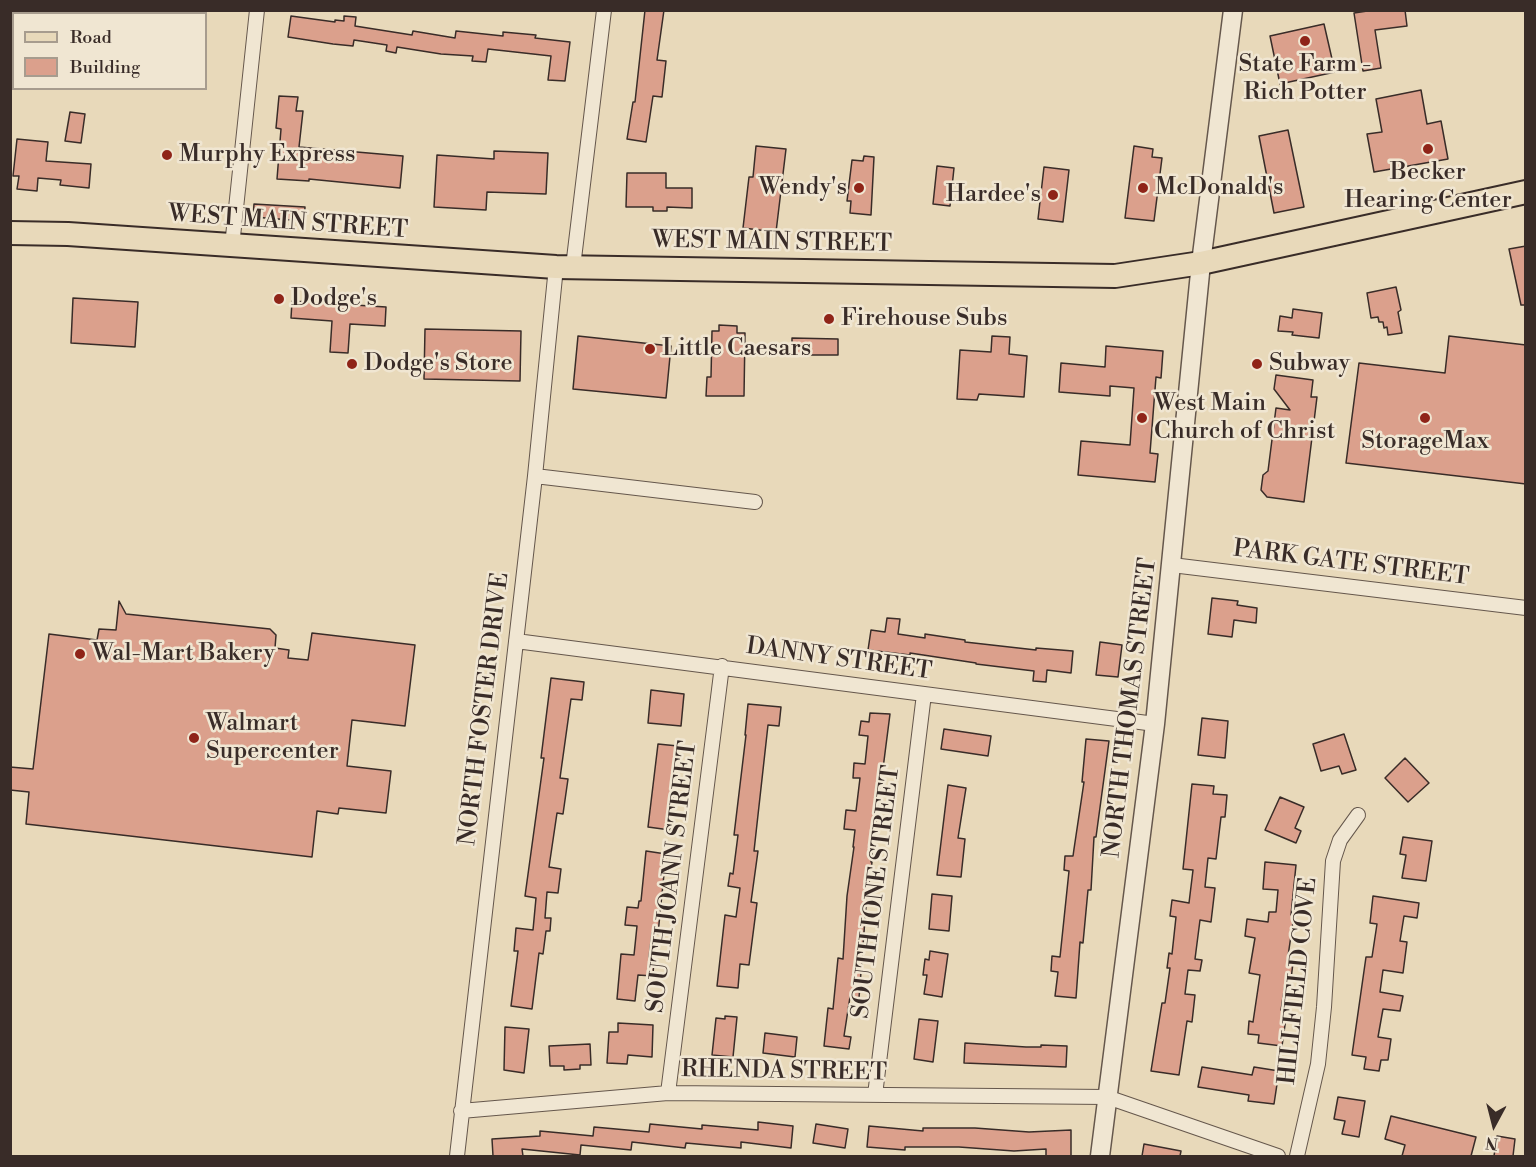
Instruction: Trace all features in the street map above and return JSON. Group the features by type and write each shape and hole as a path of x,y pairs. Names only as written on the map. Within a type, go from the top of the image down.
{"main road":[{"name":"WEST MAIN STREET","path":"10,233 73,235 565,267 1115,276 1201,263 1526,192"}],"street":[{"path":"232,246 257,10"},
{"name":"NORTH FOSTER DRIVE","path":"457,1156 535,476 604,10"},
{"name":"NORTH THOMAS STREET","path":"1100,1156 1155,724 1201,263 1233,10"},
{"path":"535,476 755,502"},
{"name":"PARK GATE STREET","path":"1172,565 1526,608"},
{"name":"DANNY STREET","path":"516,641 1155,724"},
{"name":"SOUTH JOANN STREET","path":"668,1094 722,666"},
{"name":"SOUTH IONE STREET","path":"875,1095 924,694"},
{"name":"HILLFIELD COVE","path":"1297,1156 1318,1064 1333,861 1340,840 1358,815"},
{"name":"RHENDA STREET","path":"461,1111 668,1094 1107,1096 1278,1156"}],"building":[{"path":"645,10 664,10 657,60 666,61 662,97 653,96 646,142 627,139 633,102 635,102"},
{"path":"1374,10 1405,10 1407,26 1375,30 1381,68 1363,71 1354,13"},
{"path":"291,16 335,22 335,20 344,21 344,16 356,17 355,26 412,35 413,31 455,38 456,31 503,36 503,32 536,35 535,38 570,42 565,81 548,80 551,56 488,49 486,62 472,61 473,56 397,47 396,53 386,51 387,45 354,40 353,46 288,37"},
{"path":"1324,24 1335,72 1280,84 1270,36"},
{"path":"1421,90 1427,124 1441,121 1448,159 1374,172 1367,134 1382,132 1376,99"},
{"path":"279,96 298,97 296,111 303,111 299,147 403,156 400,188 309,179 309,181 277,179 281,129 276,128"},
{"path":"70,112 85,114 81,143 65,141"},
{"path":"1288,130 1304,207 1274,213 1259,136"},
{"path":"17,139 48,142 46,161 91,164 89,188 60,185 61,180 38,178 37,191 17,189 19,176 13,176"},
{"path":"756,146 786,149 776,232 743,228 749,177 753,177"},
{"name":"McDonald's","path":"1134,146 1153,149 1152,157 1162,158 1154,221 1125,218"},
{"path":"494,151 548,153 546,194 487,192 486,210 434,207 437,155 494,159"},
{"name":"Wendy's","path":"864,156 874,157 871,215 850,213 851,201 847,201 852,160 863,161"},
{"path":"937,166 954,168 950,206 933,204"},
{"name":"Hardee's","path":"1044,167 1069,170 1063,222 1038,219"},
{"path":"627,173 666,173 666,188 692,188 692,208 667,207 667,211 653,211 653,207 626,207"},
{"path":"254,204 305,207 304,221 253,217"},
{"path":"1526,246 1526,305 1521,305 1509,249"},
{"path":"1396,287 1401,310 1398,312 1402,333 1388,335 1387,327 1384,328 1383,322 1379,322 1378,317 1371,318 1367,293"},
{"path":"73,298 138,302 135,347 71,343"},
{"path":"292,301 386,307 385,326 350,324 348,353 330,352 332,321 291,318"},
{"path":"1293,309 1322,313 1319,338 1278,331 1280,316 1292,318"},
{"path":"719,325 737,326 737,333 745,333 744,396 706,396 707,377 711,377 712,331 719,331"},
{"path":"425,329 521,331 520,381 424,379"},
{"path":"578,336 671,346 666,398 573,389"},
{"path":"992,336 1010,337 1009,354 1027,356 1024,397 979,394 977,400 957,399 960,350 991,352"},
{"name":"StorageMax","path":"1449,336 1526,345 1526,484 1346,463 1359,363 1445,373"},
{"path":"792,338 838,339 838,355 792,355"},
{"name":"West Main Church of Christ","path":"1106,346 1163,351 1161,378 1156,377 1150,453 1158,454 1155,482 1078,475 1081,441 1130,445 1134,388 1110,386 1110,396 1059,392 1061,363 1105,367"},
{"path":"1276,375 1313,380 1311,397 1317,397 1304,502 1267,497 1261,490 1263,475 1268,471 1276,408 1290,410 1274,389"},
{"path":"1212,598 1238,601 1237,605 1257,608 1256,623 1234,620 1232,637 1208,634"},
{"name":"Walmart Supercenter","path":"119,601 126,614 270,629 276,635 275,648 289,650 288,658 308,660 312,633 415,645 405,726 352,720 347,766 391,771 386,813 339,808 338,814 317,811 312,857 26,824 29,792 10,790 10,767 33,769 49,634 97,640 99,629 116,630"},
{"path":"887,618 900,619 898,634 925,638 925,634 965,640 965,642 1036,650 1036,648 1073,651 1071,673 1047,670 1046,682 1033,681 1034,671 910,653 910,655 868,650 871,630 885,632"},
{"path":"1100,642 1122,645 1118,677 1096,675"},
{"path":"551,678 584,682 582,700 571,699 560,778 568,779 563,814 557,813 549,867 561,869 558,893 547,892 545,918 551,918 550,931 546,931 543,954 539,953 532,1009 511,1006 518,951 514,951 516,928 533,930 536,898 525,896 544,758 541,758"},
{"path":"651,690 684,694 681,726 648,723"},
{"path":"748,704 781,707 779,726 768,725 754,851 758,851 751,902 757,903 749,965 740,964 738,988 717,986 725,915 736,917 740,888 728,886 730,873 733,874 738,835 734,835"},
{"path":"870,713 890,714 866,906 859,998 850,997 844,1036 851,1037 849,1049 824,1046 828,1008 833,1009 838,958 843,959 847,896 854,847 855,830 844,829 846,810 856,811 860,778 853,778 854,763 865,764 868,736 859,735 861,721 869,722"},
{"path":"1202,718 1228,721 1225,758 1198,755"},
{"path":"944,729 991,736 988,756 941,749"},
{"path":"1344,734 1356,770 1342,774 1339,766 1321,771 1313,744"},
{"path":"1086,739 1109,741 1096,837 1094,837 1091,890 1088,890 1083,943 1080,942 1076,998 1055,996 1058,972 1051,971 1052,956 1060,957 1069,871 1064,870 1065,856 1073,856 1084,782 1082,782"},
{"path":"658,744 678,746 670,830 648,827"},
{"path":"1405,758 1429,783 1408,802 1385,778"},
{"path":"1192,784 1214,786 1213,794 1227,795 1225,817 1221,817 1216,859 1208,858 1205,887 1215,888 1211,922 1200,920 1195,959 1202,960 1200,971 1188,970 1185,994 1195,995 1192,1022 1187,1021 1179,1075 1151,1071 1162,1003 1165,1003 1170,968 1167,968 1169,953 1172,954 1176,917 1170,916 1172,900 1189,903 1193,870 1183,869"},
{"path":"948,785 966,788 958,838 965,839 961,877 937,875"},
{"path":"1280,797 1304,807 1295,828 1301,831 1296,843 1265,830"},
{"path":"1403,837 1432,841 1426,881 1402,878 1406,855 1400,854"},
{"path":"646,851 666,854 658,934 652,933 649,957 654,957 653,976 638,975 635,1001 617,999 621,954 634,955 637,926 625,925 627,907 638,908 639,901 641,901"},
{"path":"1265,862 1296,865 1291,915 1294,915 1287,963 1293,963 1291,979 1286,978 1281,1010 1287,1011 1282,1046 1258,1043 1259,1035 1248,1034 1249,1021 1253,1022 1260,975 1249,973 1255,938 1245,936 1247,919 1268,922 1269,912 1276,912 1278,890 1263,889"},
{"path":"932,894 952,896 949,931 929,929"},
{"path":"1373,896 1419,903 1417,918 1404,916 1400,941 1407,942 1403,973 1383,970 1380,992 1403,996 1400,1011 1383,1009 1378,1037 1391,1039 1388,1060 1381,1060 1379,1071 1364,1069 1366,1057 1352,1055 1366,957 1372,957 1377,924 1370,923"},
{"path":"930,951 948,954 942,997 924,994 927,975 923,975 925,959 929,960"},
{"path":"725,1016 737,1017 733,1057 712,1055 716,1018 725,1019"},
{"path":"919,1019 938,1021 933,1062 914,1059"},
{"path":"618,1023 653,1025 652,1057 628,1055 627,1064 607,1063 609,1032 618,1032"},
{"path":"505,1027 529,1029 524,1073 504,1070"},
{"path":"765,1033 797,1037 795,1057 763,1053"},
{"path":"965,1043 1026,1047 1067,1046 1066,1067 964,1063"},
{"path":"590,1044 591,1065 580,1065 580,1069 564,1070 564,1066 550,1066 549,1046"},
{"path":"1202,1067 1252,1075 1254,1067 1279,1071 1274,1104 1248,1101 1249,1095 1198,1087"},
{"path":"1338,1097 1365,1101 1359,1137 1342,1134 1345,1121 1334,1119"},
{"path":"1391,1116 1476,1137 1471,1156 1402,1156 1405,1145 1385,1139"},
{"path":"758,1122 793,1126 791,1148 741,1142 741,1148 686,1143 685,1148 632,1142 631,1150 581,1145 580,1155 522,1149 523,1156 493,1156 492,1139 540,1136 540,1131 593,1136 594,1127 649,1132 650,1124 702,1129 702,1125 758,1130"},
{"path":"816,1124 848,1129 845,1148 813,1143"},
{"path":"869,1126 923,1131 923,1128 975,1128 1029,1132 1071,1130 1071,1156 1046,1156 1046,1149 1014,1151 959,1147 905,1147 905,1150 867,1147"},
{"path":"1497,1136 1515,1139 1513,1156 1494,1156"},
{"path":"1144,1144 1181,1151 1180,1156 1142,1156"}],"place":[{"name":"State Farm - Rich Potter","path":"1305,41"},
{"name":"Becker Hearing Center","path":"1428,149"},
{"name":"Murphy Express","path":"167,155"},
{"name":"Wendy's","path":"859,188"},
{"name":"McDonald's","path":"1143,188"},
{"name":"Hardee's","path":"1053,195"},
{"name":"Dodge's","path":"279,299"},
{"name":"Firehouse Subs","path":"829,319"},
{"name":"Little Caesars","path":"650,349"},
{"name":"Dodge's Store","path":"352,364"},
{"name":"Subway","path":"1257,364"},
{"name":"West Main Church of Christ","path":"1142,418"},
{"name":"StorageMax","path":"1425,418"},
{"name":"Wal-Mart Bakery","path":"80,654"},
{"name":"Walmart Supercenter","path":"194,738"}]}
